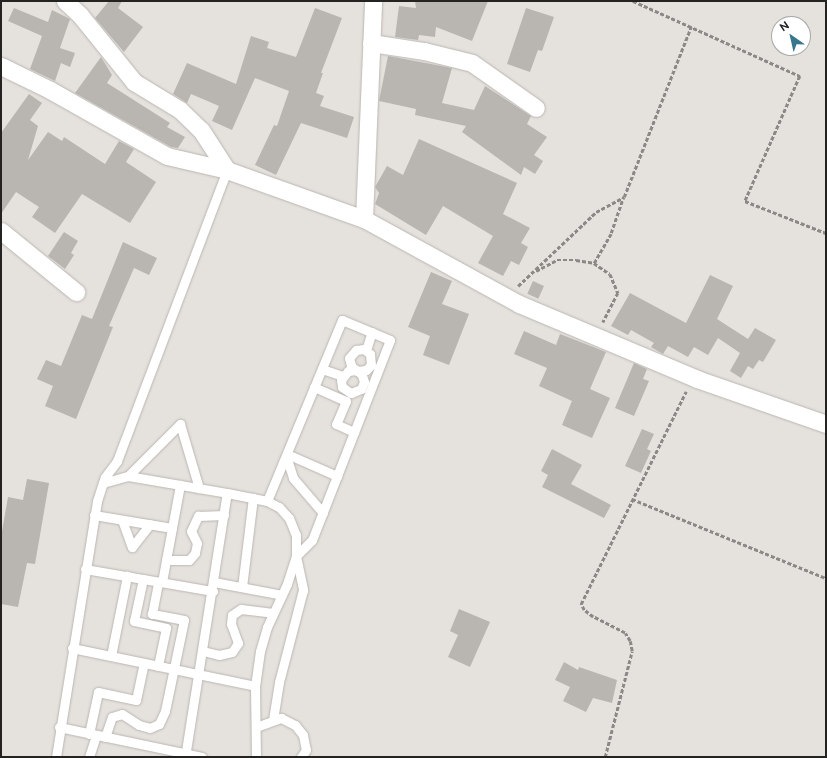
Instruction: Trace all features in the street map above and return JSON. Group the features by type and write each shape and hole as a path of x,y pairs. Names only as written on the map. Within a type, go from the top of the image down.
{"street":[{"path":"65,1 85,21 134,82 180,110 201,130 227,170"},
{"path":"364,219 373,1"},
{"path":"371,43 424,51 472,63 536,108"},
{"path":"1,66 50,90 167,156 227,170 364,219 504,297 694,377 826,424"},
{"path":"1,231 76,292"}],"lane":[{"path":"56,757 59,727 94,515 103,483 117,461 227,170"},
{"path":"256,757 255,686 260,651 296,556 312,540 390,340 342,320 267,501"},
{"path":"366,350 372,332"},
{"path":"342,376 342,387 348,392 354,393 361,389 364,382 362,375 356,371 349,362 350,355 356,350 366,350 372,357 371,365 366,370 356,371 348,371 342,376"},
{"path":"322,369 342,376"},
{"path":"314,387 346,401 336,424 354,432"},
{"path":"128,476 180,424 199,488"},
{"path":"286,455 337,476"},
{"path":"286,455 293,478 323,513"},
{"path":"103,483 128,476 227,493 267,501 278,507 289,518 296,535 296,556 303,590 279,682 273,720"},
{"path":"97,735 112,717 122,714 139,726 150,728 159,724 165,711 184,620 152,614 166,560 180,485"},
{"path":"185,756 213,591 227,493"},
{"path":"242,587 253,498"},
{"path":"94,515 172,528"},
{"path":"166,560 189,560 195,553 197,543 191,531 198,516 224,515"},
{"path":"122,520 132,547 150,524"},
{"path":"85,569 213,591"},
{"path":"111,656 127,576"},
{"path":"143,579 134,621 166,628 158,666"},
{"path":"214,582 282,594"},
{"path":"203,652 219,655 232,652 238,644 231,624 232,615 241,609 274,613"},
{"path":"72,648 255,686"},
{"path":"90,757 97,735 98,692 136,700 144,663"},
{"path":"256,726 281,718 295,724 304,735 306,750 301,757"},
{"path":"59,727 185,756 202,757"}],"path":[{"path":"633,1 800,76 745,201 826,233"},
{"path":"594,263 610,233 691,27"},
{"path":"504,297 534,272 596,212 624,197"},
{"path":"534,272 557,260 594,263 610,274 618,293 596,336"},
{"path":"605,757 632,651 630,641 625,633 593,617 584,610 581,604 694,377"},
{"path":"632,499 826,578"}],"building":[{"path":"109,1 122,1 118,8 143,27 124,52 95,18"},
{"path":"415,1 488,1 472,41 436,27 435,37 419,35 418,40 395,37 399,6 416,8"},
{"path":"14,8 48,22 52,10 70,19 60,48 75,53 70,67 61,63 55,81 30,69 42,36 8,21"},
{"path":"315,8 342,18 321,73 323,73 316,93 324,96 320,106 354,117 347,138 301,123 276,175 255,165 274,125 277,126 289,91 255,78 232,130 212,121 219,106 191,94 187,103 173,94 187,63 236,84 251,36 269,42 267,48 296,57"},
{"path":"526,8 554,17 542,51 538,50 530,72 507,64"},
{"path":"388,56 452,68 442,103 474,110 485,86 531,116 527,124 547,137 534,155 543,161 535,174 524,167 521,175 462,132 466,126 415,115 416,109 379,101"},
{"path":"101,57 112,75 107,83 170,123 167,127 185,137 178,148 171,147 75,93"},
{"path":"29,94 42,103 30,120 38,126 28,160 48,132 62,141 64,137 105,164 119,141 134,149 126,162 156,182 130,223 82,194 55,233 32,217 39,207 16,192 1,214 1,133"},
{"path":"419,139 517,183 503,214 530,228 521,243 528,247 519,265 511,261 503,276 478,263 493,236 443,206 426,235 375,204 379,193 375,187 387,166 403,175"},
{"path":"64,232 78,241 71,253 74,255 65,269 48,256"},
{"path":"123,242 157,258 149,275 134,268 109,326 113,327 76,419 45,406 53,386 37,379 46,360 61,366 82,315 92,319"},
{"path":"431,272 452,281 442,304 469,314 449,365 423,355 430,336 408,327"},
{"path":"710,275 733,286 717,319 748,339 755,328 776,340 763,362 759,360 753,369 748,366 741,378 730,371 740,353 718,338 708,355 694,347 688,357 668,346 663,354 651,347 654,343 631,330 628,335 611,326 630,293 686,323"},
{"path":"533,281 544,286 538,299 527,294"},
{"path":"524,331 556,345 560,334 606,352 590,389 610,398 592,438 562,425 572,401 539,386 547,368 514,354"},
{"path":"634,363 647,369 643,379 649,381 634,416 615,408"},
{"path":"642,429 654,434 647,449 651,451 641,473 625,466"},
{"path":"552,449 582,465 571,484 611,505 604,518 542,487 548,475 541,471"},
{"path":"27,479 49,483 35,564 27,563 18,607 1,604 1,537 8,497 23,500"},
{"path":"459,609 490,622 470,667 448,657 458,635 450,631"},
{"path":"564,662 578,670 579,667 617,680 612,703 593,698 586,712 563,701 570,687 555,680"}]}
